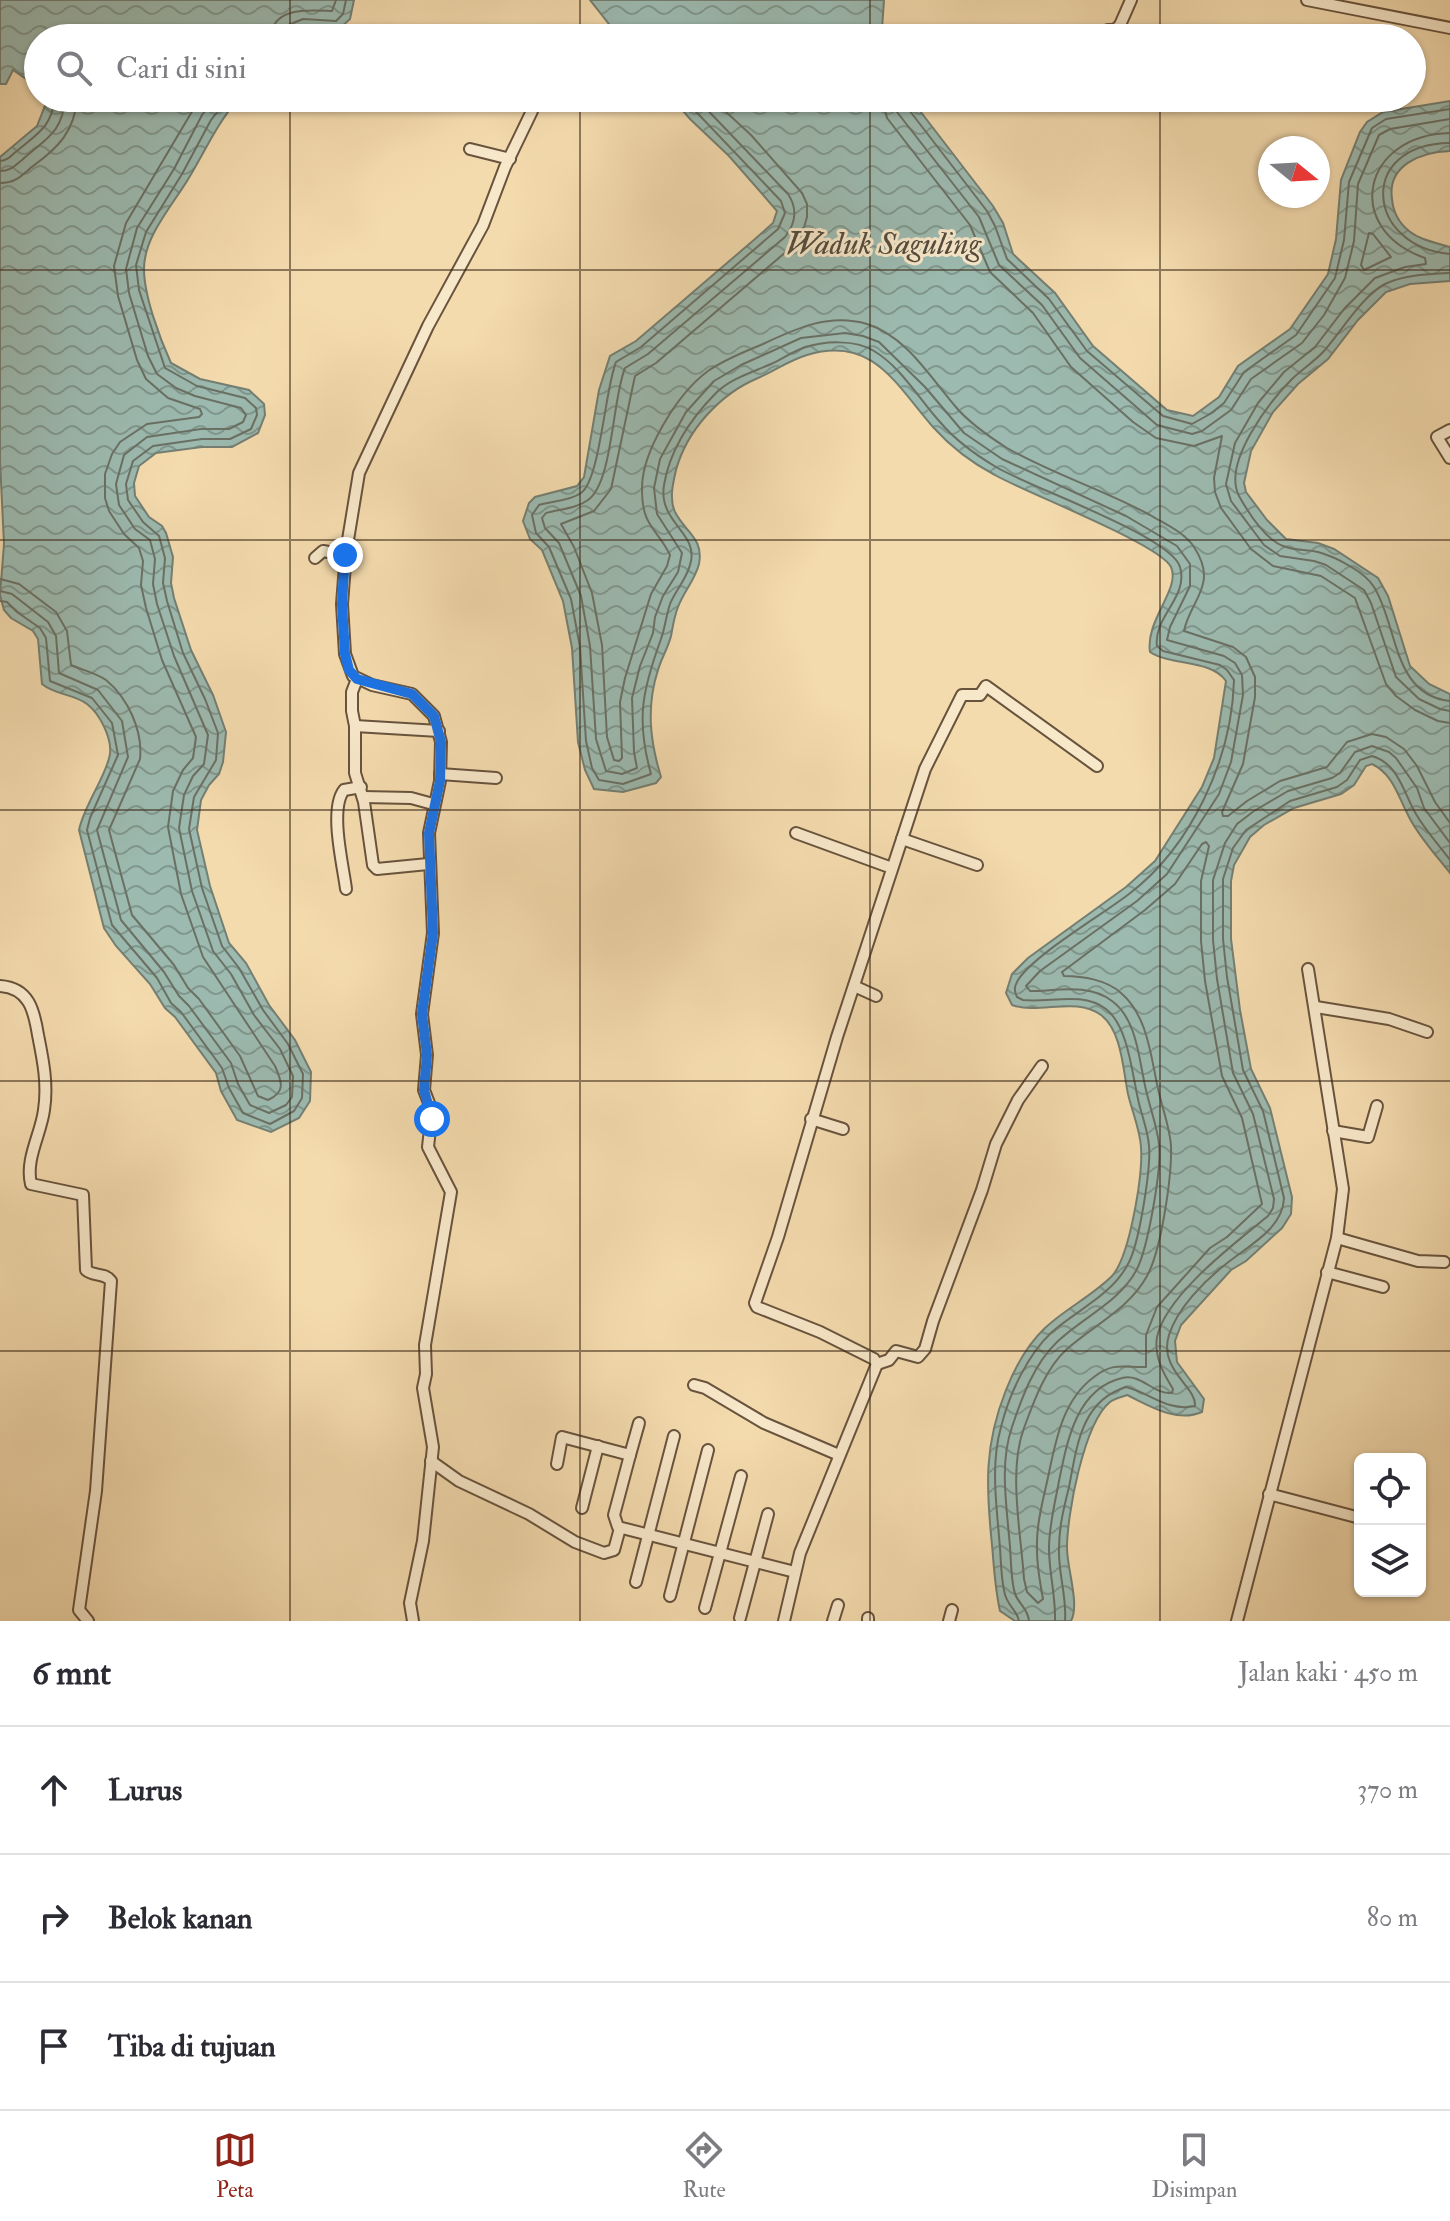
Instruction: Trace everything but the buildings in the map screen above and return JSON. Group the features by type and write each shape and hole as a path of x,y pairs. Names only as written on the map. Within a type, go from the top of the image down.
{"street":[{"path":"1120,24 1131,0"},
{"path":"1307,0 1450,28"},
{"path":"413,1621 410,1603 423,1541 433,1447 423,1388 425,1345 451,1192 428,1147 432,1111 424,1090 427,1055 422,1014 433,933 428,864 429,833 440,774 439,731 434,716 412,694 357,679 349,670 342,604 345,555 359,473 428,326 483,225 532,112"},
{"path":"470,149 510,159"},
{"path":"1450,430 1437,437 1450,458"},
{"path":"315,558 323,551 345,555"},
{"path":"357,679 352,692 355,773 362,792 374,868 428,864"},
{"path":"877,1364 874,1359 820,1332 757,1307 755,1303 782,1225 811,1119 925,769 961,696 980,695 985,686 1097,766"},
{"path":"355,726 439,731"},
{"path":"440,774 496,778"},
{"path":"346,889 338,827 338,805 344,790 411,798 433,804"},
{"path":"796,833 892,868"},
{"path":"902,839 977,865"},
{"path":"1237,1621 1337,1238 1343,1189 1308,969"},
{"path":"0,986 14,988 33,1007 44,1057 45,1107 32,1150 31,1184 83,1195 86,1270 106,1276 111,1281 96,1491 80,1598 81,1615 88,1621"},
{"path":"854,986 876,996"},
{"path":"1316,1007 1389,1019 1427,1032"},
{"path":"784,1621 800,1553 877,1364 889,1360 896,1351 918,1357 925,1349 998,1140 1018,1100 1042,1066"},
{"path":"1333,1131 1368,1137 1377,1106"},
{"path":"811,1119 843,1129"},
{"path":"1337,1238 1418,1261 1444,1262"},
{"path":"1327,1272 1383,1287"},
{"path":"694,1385 705,1388 764,1423 839,1455"},
{"path":"639,1423 614,1515 620,1528 795,1572"},
{"path":"636,1582 674,1436"},
{"path":"557,1464 562,1437 630,1455"},
{"path":"582,1508 598,1446"},
{"path":"670,1596 708,1450"},
{"path":"431,1461 459,1481 529,1514 575,1542 604,1553 614,1550 620,1528"},
{"path":"705,1608 741,1476"},
{"path":"1269,1494 1354,1516"},
{"path":"740,1618 768,1514"},
{"path":"833,1621 838,1605"}],"water":[{"path":"0,0 354,0 350,19 345,24 24,24 24,77 13,70 6,84 0,84"},
{"path":"590,0 884,0 882,24 609,24"},
{"name":"Waduk Saguling","path":"1450,101 1450,151 1428,154 1408,163 1395,177 1392,199 1399,221 1405,228 1423,239 1450,247 1450,281 1410,284 1386,292 1358,320 1328,359 1298,384 1273,412 1251,451 1244,483 1246,492 1267,520 1286,539 1318,543 1334,549 1378,578 1388,596 1410,666 1429,684 1450,694 1450,873 1412,823 1390,780 1372,764 1366,766 1354,785 1341,794 1294,808 1264,825 1250,837 1234,865 1231,939 1240,1010 1251,1069 1270,1108 1292,1197 1291,1214 1282,1228 1246,1261 1231,1270 1181,1325 1175,1341 1177,1362 1204,1399 1202,1412 1183,1416 1173,1414 1127,1395 1112,1401 1092,1429 1070,1514 1067,1548 1074,1596 1071,1621 1015,1621 1000,1611 989,1504 990,1448 1006,1390 1027,1349 1045,1328 1104,1283 1118,1266 1134,1214 1141,1147 1120,1052 1108,1022 1101,1015 1080,1007 1023,1008 1012,1005 1006,993 1012,974 1028,958 1126,887 1155,861 1202,787 1214,758 1226,681 1211,669 1150,652 1153,628 1173,576 1171,567 1161,557 1118,532 1010,483 978,465 940,434 881,368 849,352 830,351 801,357 744,385 707,415 688,441 676,470 672,502 679,519 696,541 700,555 697,570 680,601 654,684 652,737 661,777 656,783 623,792 594,789 578,742 572,648 563,601 542,550 530,539 523,521 529,503 535,497 577,486 584,477 599,390 610,356 636,341 773,223 777,211 729,156 684,112 921,112 993,206 1003,223 1013,254 1055,293 1093,346 1167,410 1193,416 1219,397 1238,366 1290,329 1328,274 1336,239 1341,180 1367,122 1383,112 1426,112 1426,105"},
{"path":"42,112 228,112 154,232 145,256 145,280 153,317 171,363 200,379 249,390 264,404 265,415 258,433 232,447 156,453 139,466 134,483 135,496 149,517 166,533 173,557 171,583 174,598 191,650 213,695 226,732 223,762 219,774 201,800 197,830 210,886 229,943 246,963 269,1005 295,1040 311,1072 310,1101 299,1118 271,1132 237,1120 221,1091 216,1073 104,928 79,830 108,762 110,748 107,734 87,704 42,684 38,639 33,631 4,610 0,595 4,544 0,461 0,157 37,126"}],"route":[{"path":"345,555 342,604 349,670 357,679 372,685 412,694 434,716 441,742 440,781 433,804 428,847 433,933 422,1014 427,1055 424,1090 432,1119"}]}
